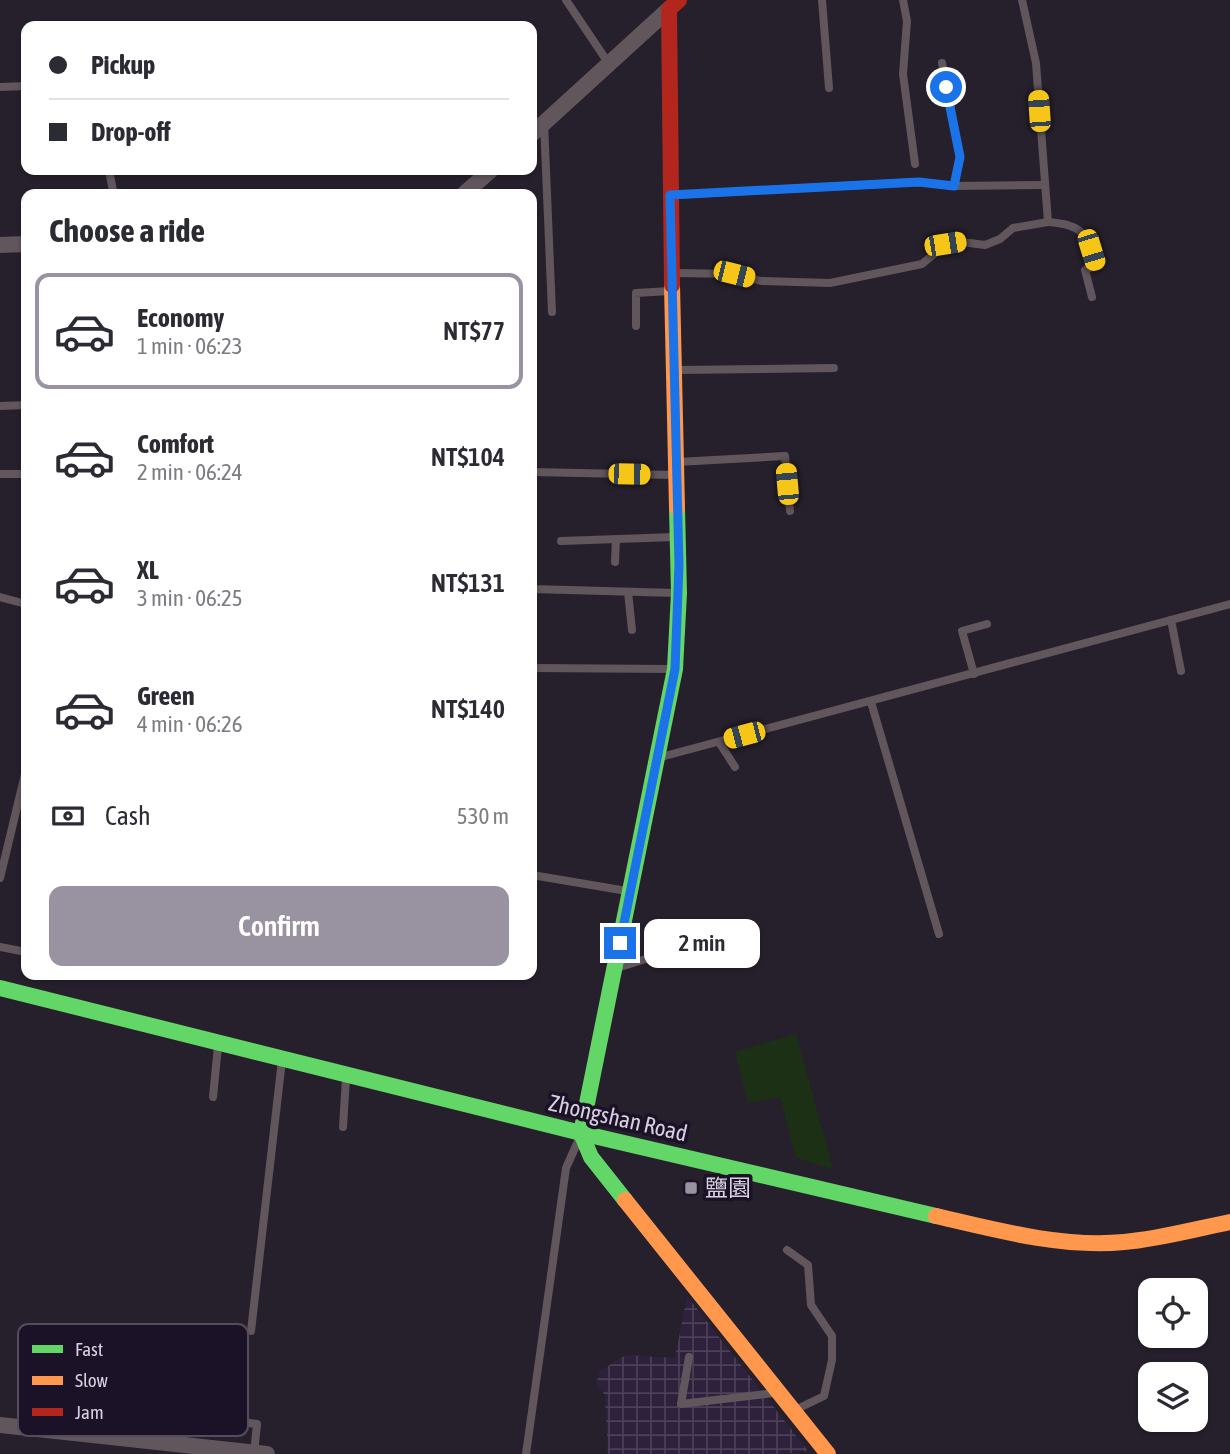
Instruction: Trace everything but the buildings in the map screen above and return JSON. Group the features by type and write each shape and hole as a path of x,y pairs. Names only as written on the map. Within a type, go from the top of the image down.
{"street":[{"path":"538,129 674,4"},
{"path":"674,4 670,195 679,593 675,669 582,1133 591,1157 828,1454"},
{"path":"474,189 486,175"},
{"path":"0,245 21,244"},
{"name":"Zhongshan Road","path":"0,988 582,1133 999,1231 1045,1239 1123,1242 1230,1222"},
{"path":"0,1425 18,1427"},
{"path":"88,1436 200,1450 260,1453"}],"lane":[{"path":"566,0 609,64"},
{"path":"822,0 829,88"},
{"path":"904,0 907,21 903,74 915,164"},
{"path":"1022,0 1036,63 1048,222"},
{"path":"942,63 960,157 954,186"},
{"path":"0,88 21,86"},
{"path":"538,129 552,312"},
{"path":"670,195 919,182 954,186 1044,185"},
{"path":"672,273 734,274 761,281 830,283 922,264 945,244 962,242 985,245 1000,239 1013,228 1048,222 1073,224 1086,235 1096,265 1085,270 1092,297"},
{"path":"636,326 636,293 673,291"},
{"path":"674,370 834,368"},
{"path":"0,406 21,405"},
{"path":"537,472 677,469 785,456 790,511"},
{"path":"0,474 21,474"},
{"path":"561,541 678,537"},
{"path":"615,562 616,539"},
{"path":"537,589 679,593"},
{"path":"628,592 632,630"},
{"path":"0,597 21,603"},
{"path":"659,758 1230,604"},
{"path":"1171,620 1181,671"},
{"path":"974,674 962,631 987,624"},
{"path":"537,668 675,669"},
{"path":"871,702 939,934"},
{"path":"719,742 735,767"},
{"path":"0,878 21,791"},
{"path":"538,876 630,892"},
{"path":"0,947 21,951"},
{"path":"614,968 674,950"},
{"path":"213,1097 219,1044"},
{"path":"251,1331 282,1060"},
{"path":"343,1127 346,1075"},
{"path":"526,1454 566,1168 582,1133"},
{"path":"788,1250 808,1265 811,1305 832,1336 832,1360 824,1396 793,1411"},
{"path":"689,1357 681,1404 777,1392"},
{"path":"248,1423 257,1424 260,1453"}],"shaded area":[{"path":"687,1296 808,1451 782,1454 608,1454 605,1395 596,1384 600,1371 626,1355 675,1358"}],"green space":[{"path":"796,1034 833,1169 796,1158 780,1097 748,1103 735,1052"}],"traffic: fast":[{"path":"625,1200 591,1157 581,1133 675,669 679,593 677,508"},
{"path":"0,988 581,1133 936,1216"}],"traffic: slow":[{"path":"672,285 677,508"},
{"path":"625,1200 828,1454"},
{"path":"936,1216 1053,1240 1101,1243 1150,1239 1230,1222"}],"traffic: jam":[{"path":"672,285 669,9 679,0"}],"place":[{"name":"鹽園","path":"691,1188"}],"route":[{"path":"620,943 675,669 679,565 670,195 919,182 954,186 960,157 946,87"}]}
